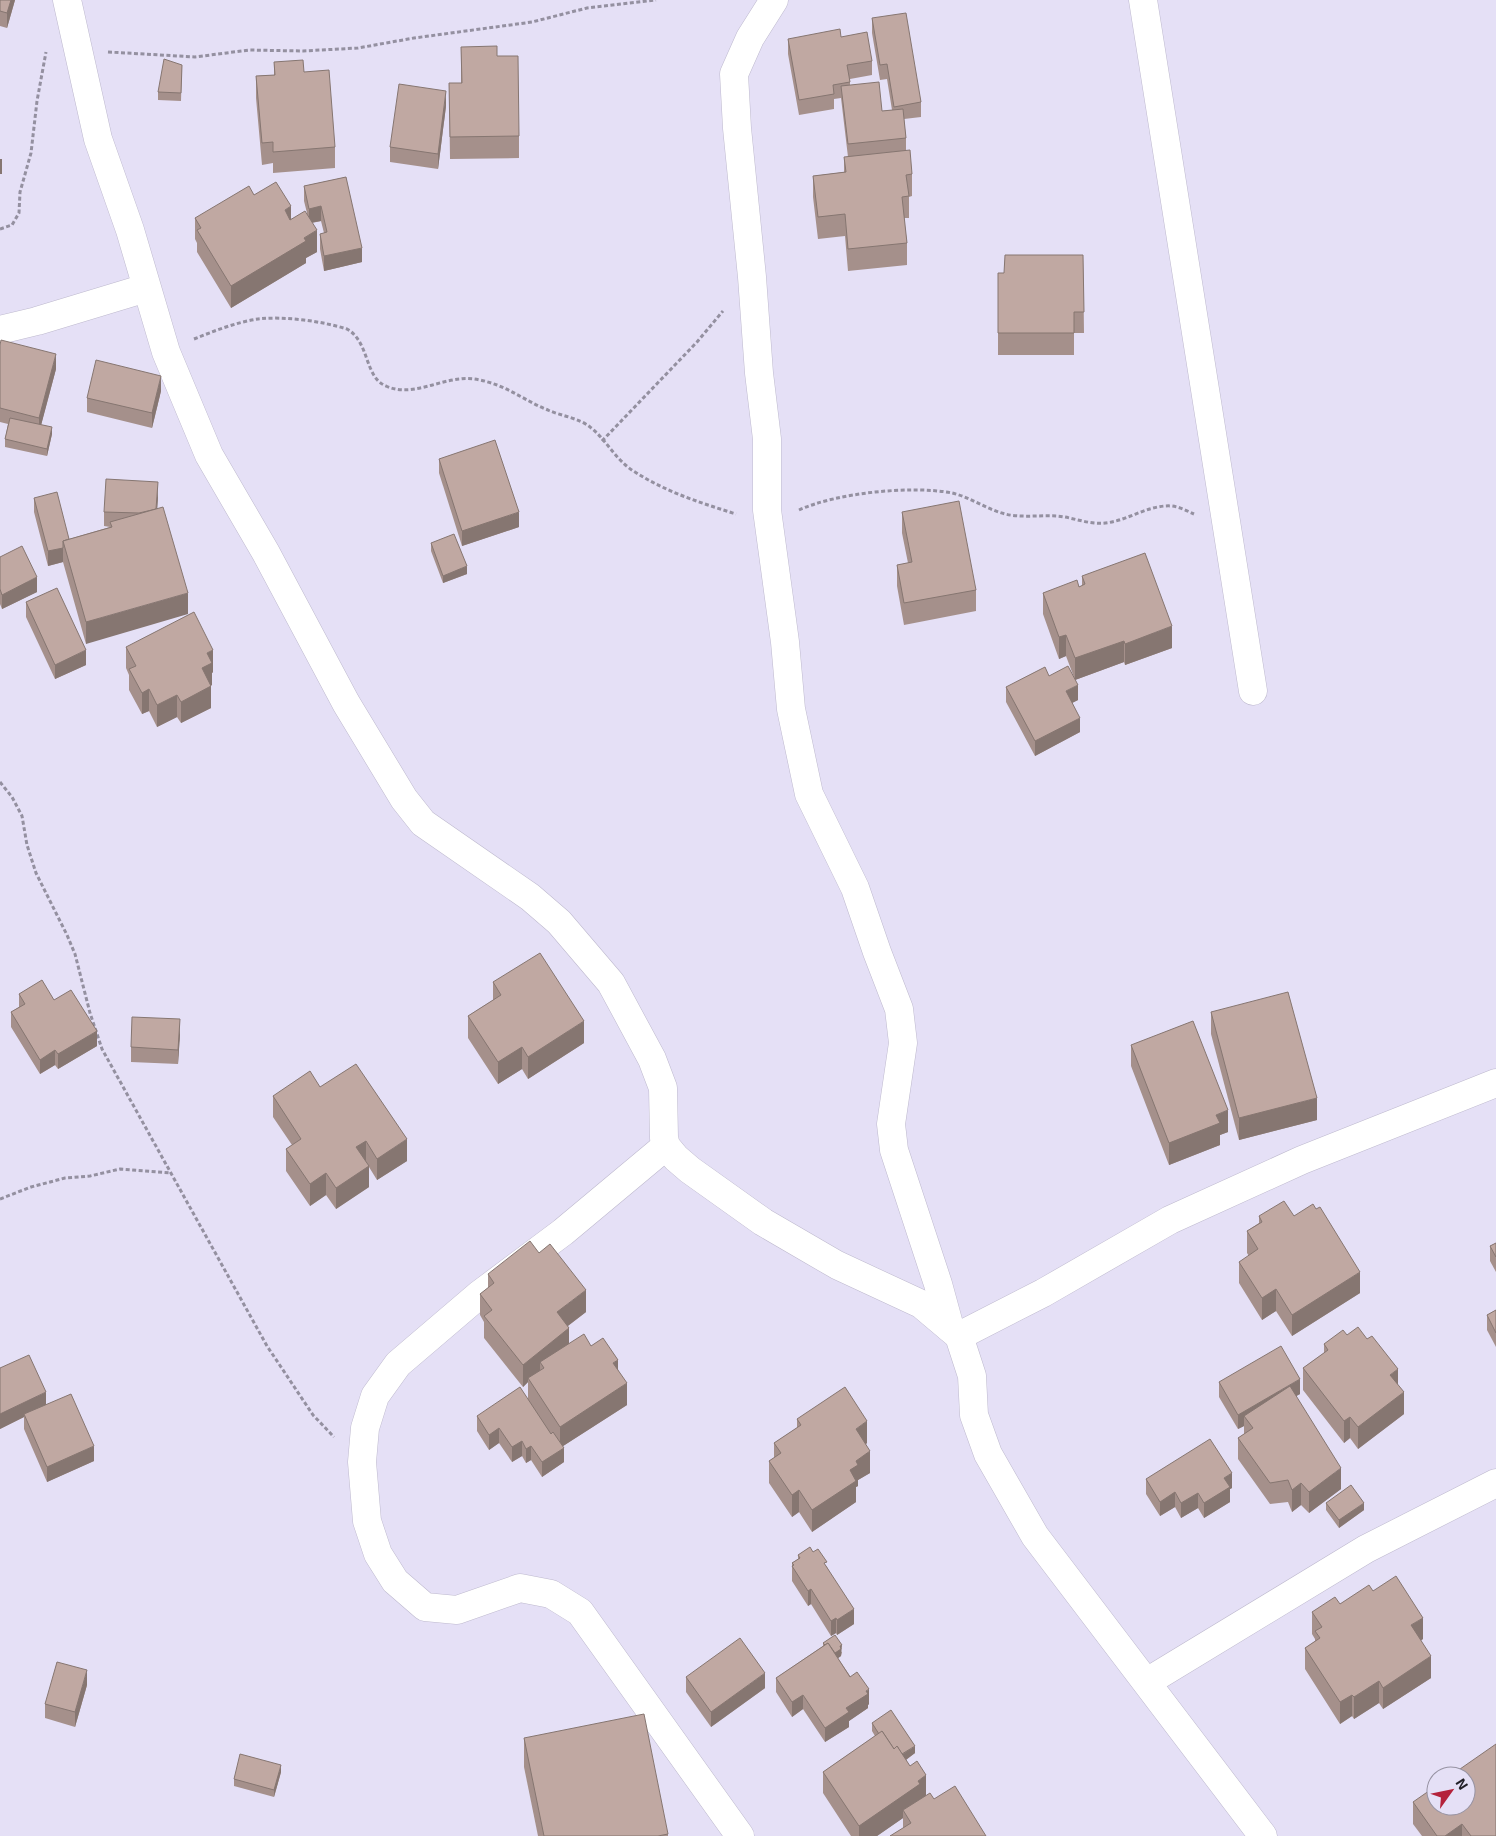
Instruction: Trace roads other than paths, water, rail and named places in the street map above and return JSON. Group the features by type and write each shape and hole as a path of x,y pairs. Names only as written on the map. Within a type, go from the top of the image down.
{"street":[{"path":"67,0 98,138 130,230 166,352 209,455 266,553 346,703 404,799 423,823 530,897 559,922 611,984 652,1059 663,1088 664,1138 666,1146 676,1158 763,1222 837,1265 920,1304 954,1332"},
{"path":"774,0 750,38 734,74 759,374 767,439 769,522 785,642 791,709 809,794 855,888 877,952 900,1009 903,1043 891,1124 894,1150 954,1332 972,1376 974,1416 988,1454 1035,1536 1148,1682 1263,1836"},
{"path":"1143,0 1253,691"},
{"path":"0,330 37,321 146,288"},
{"path":"954,1332 1043,1293 1170,1220 1302,1160 1496,1083"},
{"path":"666,1146 562,1232 480,1294 398,1364 374,1396 365,1428 362,1462 367,1521 378,1554 395,1581 425,1607 457,1610 520,1588 551,1594 580,1612 740,1836"},
{"path":"1148,1682 1366,1549 1496,1482"}]}
